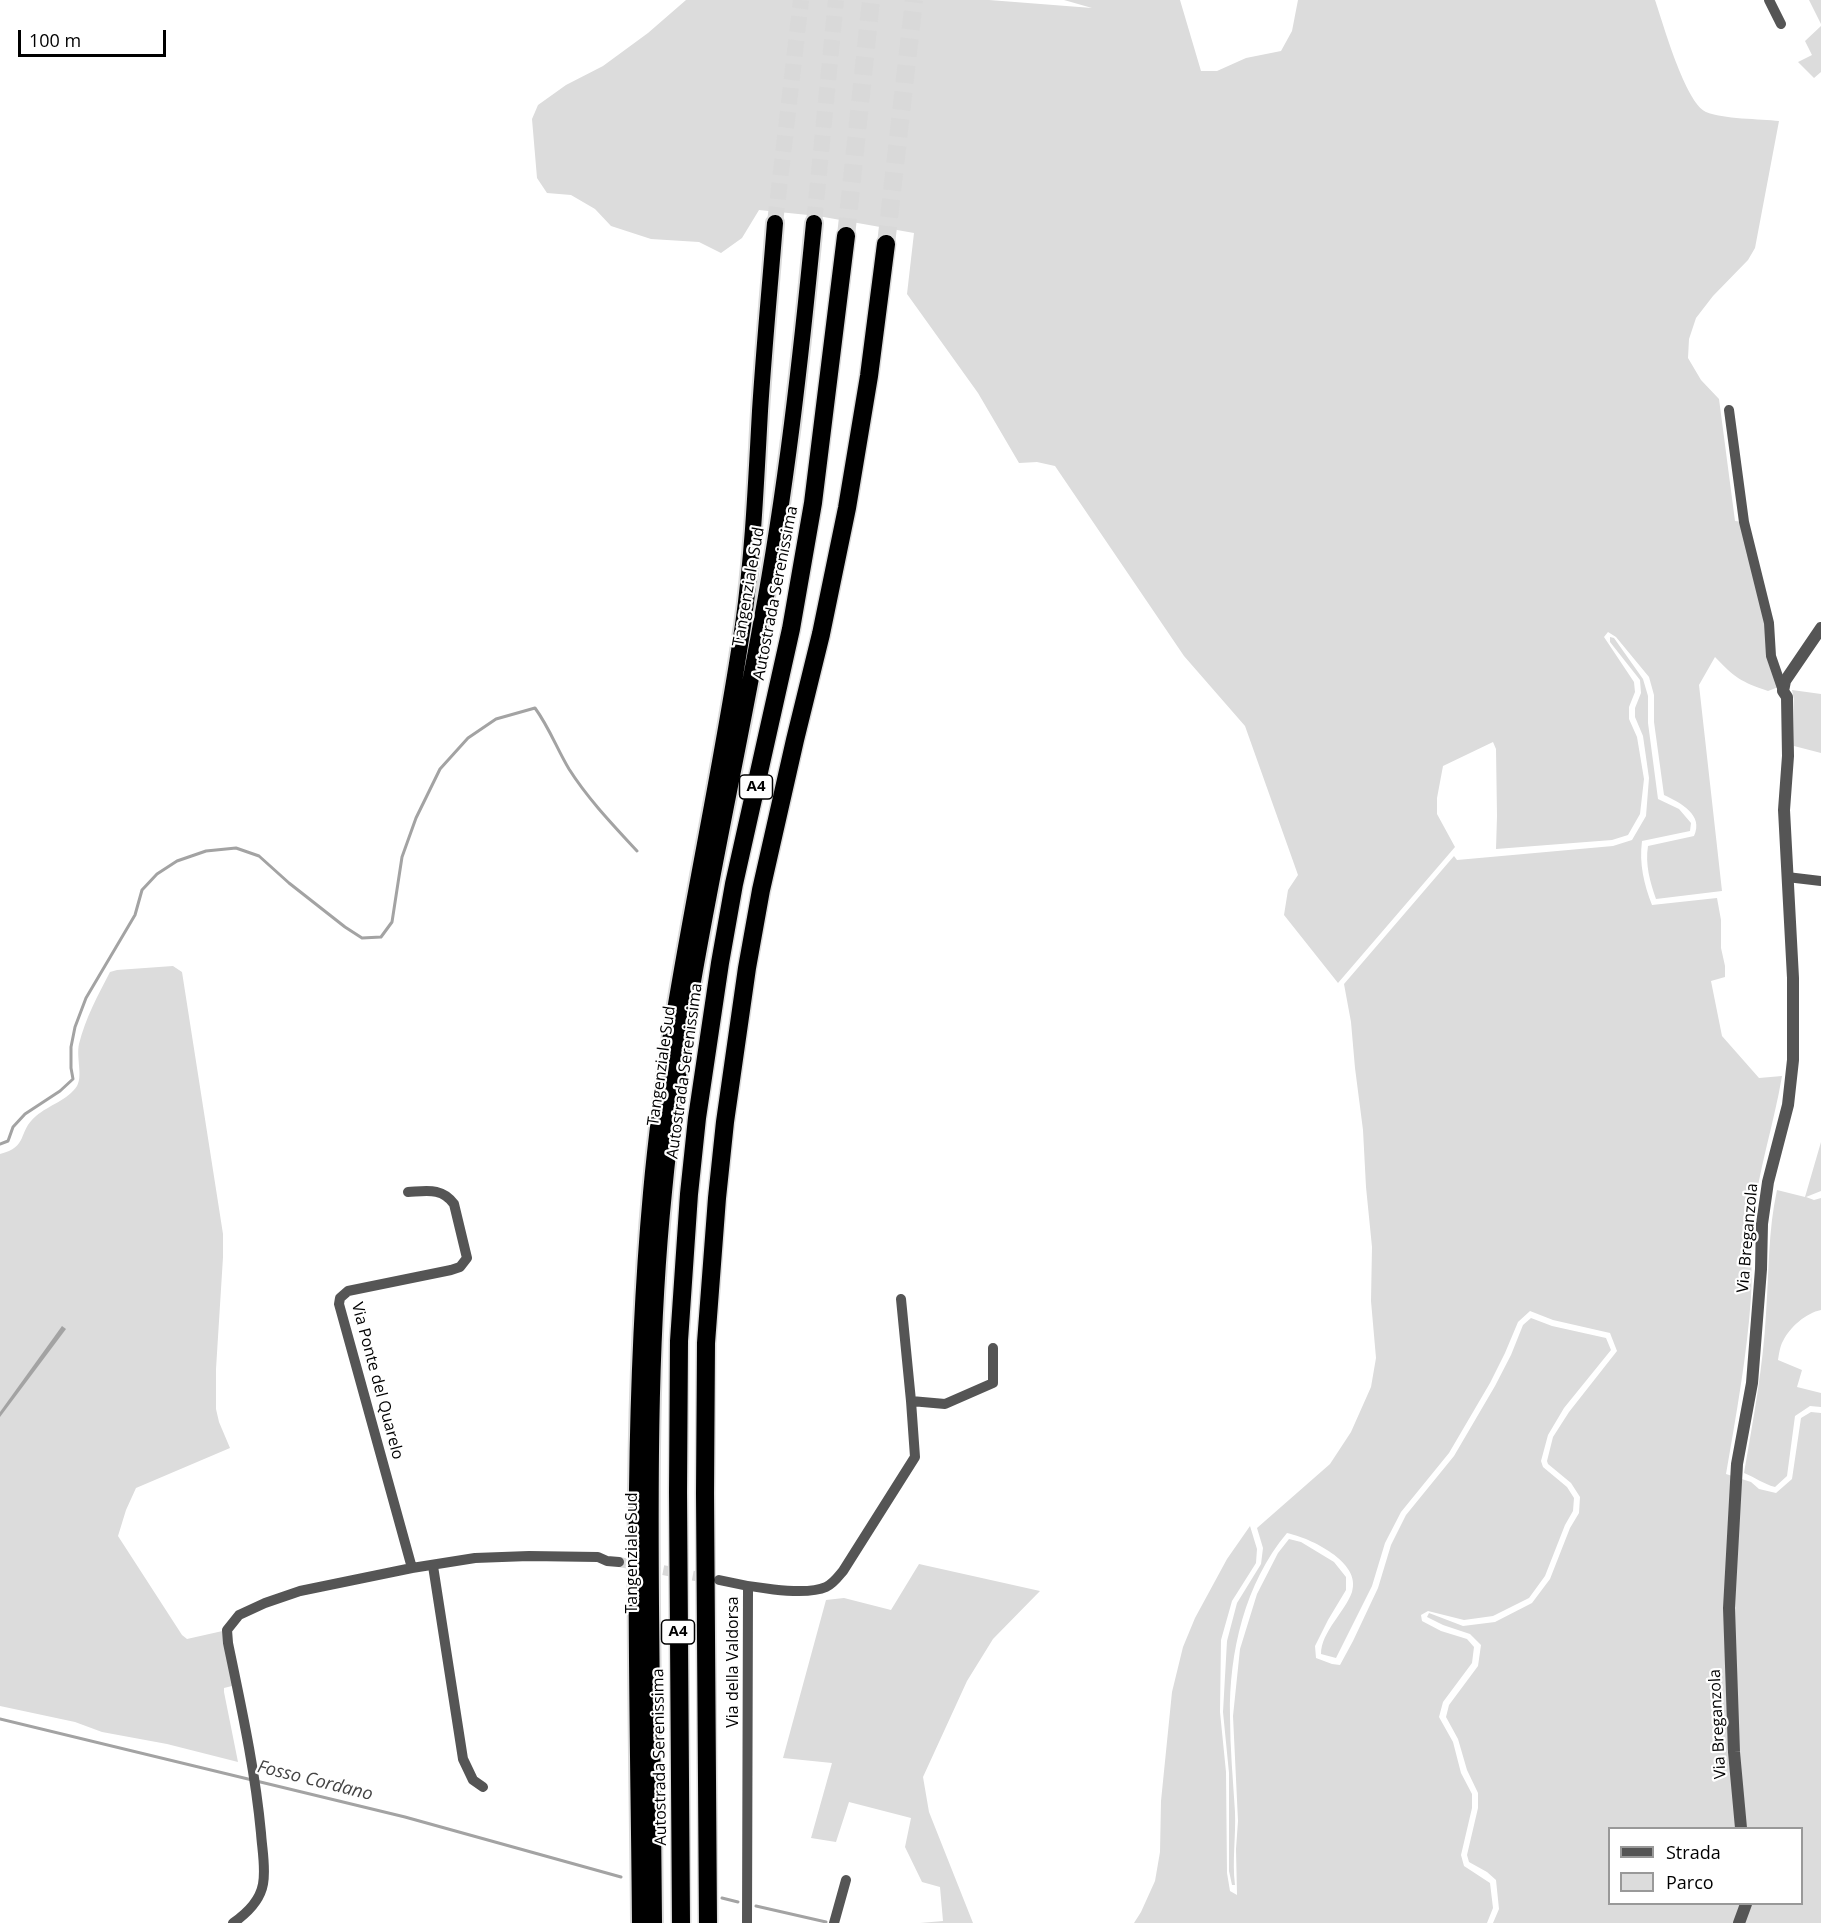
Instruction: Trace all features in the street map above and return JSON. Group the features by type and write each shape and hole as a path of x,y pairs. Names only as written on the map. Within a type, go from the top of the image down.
{"highway":[{"name":"Tangenziale Sud","path":"640,1923 636,1495 640,1341 651,1190 669,1041 744,620 776,223"},
{"name":"Tangenziale Sud","path":"654,1923 650,1495 653,1342 664,1192 682,1044 710,883 780,517 799,372 814,223"},
{"name":"Autostrada Serenissima","path":"681,1923 679,1341 688,1194 720,963 734,884 791,629 813,503 846,236"},
{"name":"A4","path":"708,1923 706,1343 725,1122 747,968 761,890 821,634 847,508 869,376 886,244"}],"street":[{"path":"1769,0 1780,24"},
{"path":"1729,410 1744,522 1769,623 1771,656 1783,691"},
{"path":"1783,691 1785,681 1821,628"},
{"name":"Via Breganzola","path":"1741,1827 1734,1752 1729,1608 1737,1464 1752,1383 1761,1280 1762,1224 1768,1182 1788,1106 1793,1060 1793,978 1784,810 1788,756 1787,697 1783,691"},
{"path":"1786,877 1821,882"},
{"name":"Via Ponte del Quarelo","path":"408,1192 438,1191 449,1197 454,1203 467,1258 460,1267 451,1270 348,1291 340,1298 339,1304 412,1568"},
{"name":"Via della Valdorsa","path":"748,1923 748,1587 813,1592 829,1586 843,1571 915,1457 901,1299"},
{"path":"911,1401 945,1404 993,1383 993,1348"},
{"path":"233,1923 246,1915 255,1903 263,1885 257,1792 228,1642 227,1630 239,1615 300,1591 412,1568 475,1558 598,1557 607,1561 619,1562"},
{"path":"434,1566 464,1759 472,1780 483,1787"},
{"path":"719,1580 748,1587"},
{"path":"834,1923 846,1880"},
{"path":"1739,1923 1746,1905"}],"green space":[{"path":"686,0 989,0 1092,8 1064,0 1180,0 1201,71 1217,71 1246,58 1281,51 1292,31 1298,0 1655,0 1676,61 1690,94 1698,105 1706,112 1722,116 1779,121 1755,248 1748,260 1713,296 1696,318 1689,339 1688,358 1701,380 1719,399 1735,521 1744,522 1781,686 1768,691 1751,685 1738,678 1715,657 1699,685 1722,891 1656,899 1649,873 1648,846 1694,836 1696,822 1684,806 1664,795 1654,722 1654,695 1649,677 1616,637 1608,632 1604,637 1634,682 1635,692 1629,707 1629,719 1637,737 1644,779 1640,814 1628,835 1612,840 1496,849 1496,749 1493,742 1443,766 1437,798 1437,814 1455,847 1338,983 1284,915 1288,890 1298,875 1245,726 1184,656 1055,466 1037,462 1019,463 978,393 907,294 914,233 818,216 759,210 742,238 721,253 699,242 651,239 611,226 595,209 571,195 547,193 537,178 532,119 538,105 566,85 603,66 648,33"},
{"path":"1809,0 1821,0 1821,24"},
{"path":"1821,26 1821,72 1814,78 1798,62 1812,55 1805,41"},
{"path":"1610,637 1614,638 1643,679 1648,696 1648,723 1658,799 1679,809 1691,823 1690,831 1642,841 1643,874 1652,905 1717,898 1725,977 1711,981 1722,1036 1759,1078 1782,1076 1755,1201 1747,1341 1726,1474 1751,1482 1759,1489 1776,1493 1792,1479 1801,1418 1811,1412 1821,1413 1821,1923 1493,1923 1499,1909 1496,1880 1469,1862 1467,1855 1478,1808 1478,1793 1467,1770 1458,1739 1446,1717 1449,1705 1478,1666 1481,1645 1470,1634 1427,1617 1429,1613 1463,1626 1495,1622 1532,1603 1550,1579 1570,1528 1579,1513 1580,1497 1571,1483 1548,1464 1553,1437 1569,1412 1617,1351 1610,1333 1553,1320 1530,1311 1518,1322 1490,1383 1449,1453 1401,1512 1385,1543 1372,1586 1336,1658 1321,1654 1329,1630 1352,1592 1353,1581 1342,1561 1320,1546 1287,1533 1260,1574 1242,1619 1230,1692 1235,1812 1235,1885 1232,1885 1229,1871 1229,1773 1223,1712 1227,1641 1237,1603 1261,1564 1263,1548 1257,1528 1330,1464 1351,1432 1371,1387 1376,1358 1371,1301 1372,1247 1363,1130 1351,1022 1344,984 1454,856 1457,860 1613,846 1632,840 1646,816 1649,778 1643,736 1635,717 1635,708 1641,693 1640,680 1610,642"},
{"path":"1792,690 1821,694 1821,753 1794,746"},
{"path":"173,966 182,972 223,1234 216,1409 230,1448 136,1488 118,1536 182,1635 187,1639 227,1630 236,1685 224,1688 224,1692 238,1762 167,1744 102,1732 75,1722 0,1706 0,1154 15,1147 36,1116 69,1095 77,1086 79,1082 78,1049 82,1035 92,1007 110,972"},
{"path":"1821,1142 1821,1191 1806,1197 1814,1200 1821,1198 1821,1310 1804,1317 1790,1331 1782,1343 1778,1360 1802,1370 1797,1387 1821,1393 1821,1407 1810,1406 1795,1416 1787,1476 1775,1487 1744,1473 1763,1354 1772,1221 1777,1190 1805,1197"},
{"path":"1531,1318 1552,1326 1606,1338 1611,1350 1564,1408 1548,1435 1541,1461 1543,1467 1567,1487 1574,1498 1573,1511 1565,1525 1545,1576 1529,1598 1493,1616 1464,1620 1428,1611 1421,1615 1422,1621 1441,1631 1467,1639 1474,1647 1472,1663 1443,1702 1439,1717 1453,1742 1461,1773 1472,1794 1472,1808 1461,1855 1464,1866 1490,1883 1493,1908 1487,1923 1134,1923 1155,1881 1160,1852 1161,1801 1172,1692 1183,1647 1195,1618 1227,1559 1250,1526 1257,1549 1256,1563 1232,1601 1221,1640 1220,1712 1226,1772 1227,1873 1230,1891 1237,1895 1238,1821 1233,1716 1240,1649 1257,1594 1278,1553 1289,1539 1301,1542 1334,1562 1346,1577 1346,1590 1315,1646 1316,1658 1340,1665 1378,1588 1391,1545 1406,1515 1454,1456 1495,1386 1523,1325"},
{"path":"919,1564 1040,1591 993,1639 967,1681 923,1777 929,1812 973,1923 920,1923 943,1921 940,1887 922,1882 905,1847 911,1818 849,1802 836,1842 811,1838 832,1763 783,1758 826,1600 844,1598 891,1610"}],"shaded area":[{"path":"62,1326 66,1329 0,1417 0,1412"}],"waterway":[{"path":"0,1144 8,1141 13,1127 25,1114 60,1091 73,1079 71,1047 75,1027 86,998 135,915 142,890 157,874 177,861 206,851 236,848 259,856 345,927 362,938 381,937 392,922 402,857 416,818 440,769 468,738 496,719 535,708 576,780 601,812 637,851"},
{"name":"Fosso Cordano","path":"0,1719 405,1817 621,1877"},
{"name":"Fosso Cordano","path":"722,1898 738,1902"},
{"name":"Fosso Cordano","path":"756,1906 826,1922"}],"tunnel":[{"path":"775,223 801,0"},
{"path":"814,223 836,0"},
{"path":"846,236 871,0"},
{"path":"886,244 914,0"},
{"path":"619,1562 711,1579"}]}
